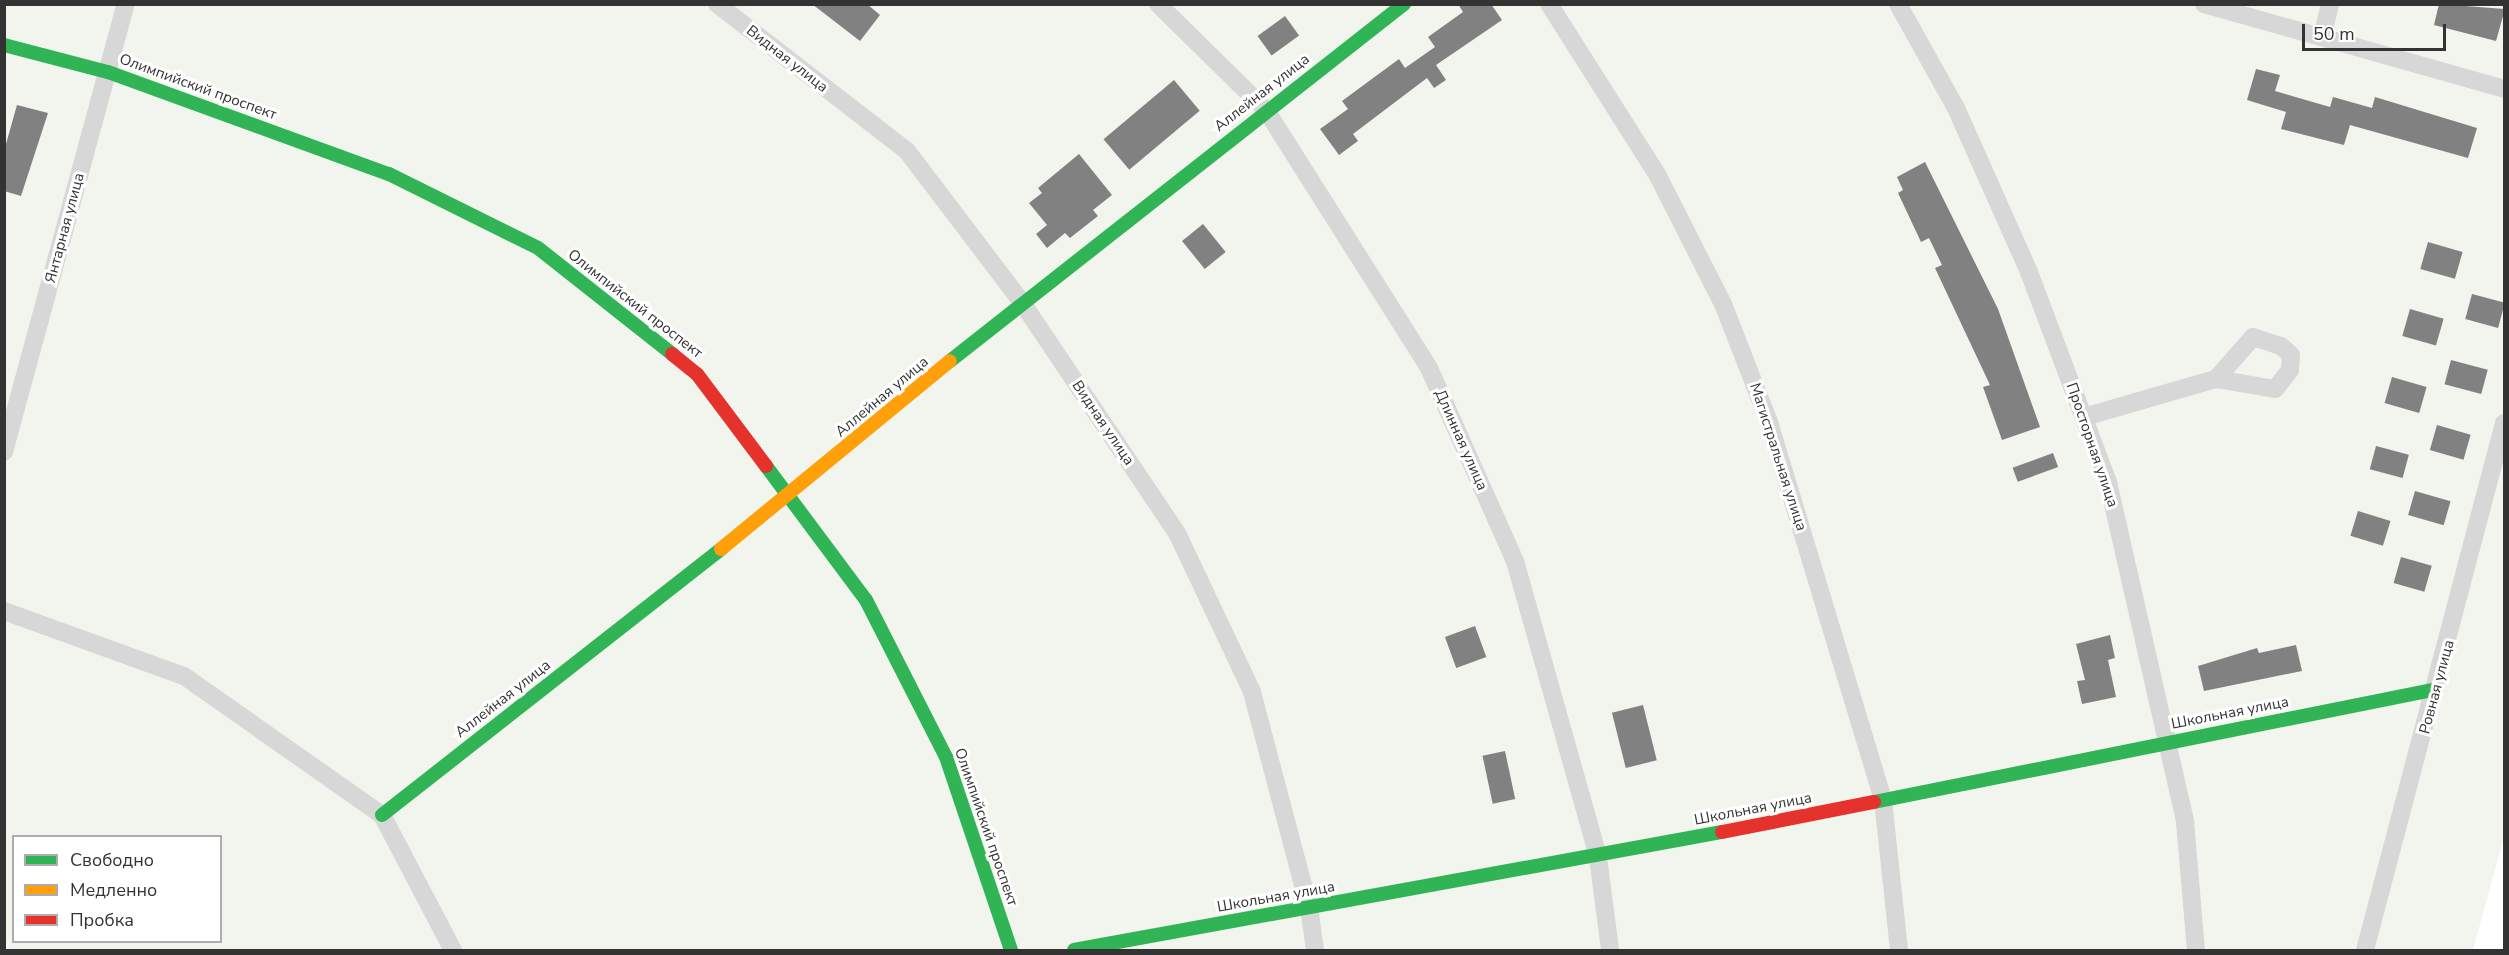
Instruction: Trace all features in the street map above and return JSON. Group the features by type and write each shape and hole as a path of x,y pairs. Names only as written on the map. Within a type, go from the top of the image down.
{"street":[{"name":"Янтарная улица","path":"4,452 126,4"},
{"name":"Видная улица","path":"717,4 907,151 1022,301 1187,554 1252,692 1309,908 1315,951"},
{"name":"Длинная улица","path":"1158,4 1266,110 1429,368 1511,551 1573,751 1598,857 1610,951"},
{"name":"Аллейная улица","path":"382,815 788,497 1022,301 1404,4"},
{"name":"Магистральная улица","path":"1549,4 1658,176 1723,304 1769,422 1883,800 1899,951"},
{"name":"Просторная улица","path":"1898,4 1956,108 2029,272 2108,482 2170,742 2185,822 2196,951"},
{"path":"2204,4 2505,89"},
{"path":"2322,37 2330,4"},
{"name":"Олимпийский проспект","path":"4,45 108,72 389,174 538,248 697,374 866,600 946,757 1011,951"},
{"path":"2084,417 2216,379"},
{"name":"Ровная улица","path":"2365,951 2437,689 2505,423"},
{"path":"4,611 184,676 382,815 453,951"},
{"name":"Школьная улица","path":"1074,951 1598,857 2437,689"}],"shaded area":[{"path":"5,5 2504,5 2504,837 2473,950 5,950"}],"building":[{"path":"812,4 867,4 880,15 860,41"},
{"path":"1458,4 1491,4 1502,20 1436,65 1446,80 1434,88 1427,78 1353,134 1358,141 1339,155 1320,129 1348,109 1342,101 1399,59 1405,68 1435,47 1428,37 1463,12"},
{"path":"2439,4 2505,9 2496,41 2434,25"},
{"path":"1285,16 1299,35 1272,55 1257,36"},
{"path":"2256,69 2280,75 2275,91 2330,107 2333,97 2372,108 2375,97 2477,128 2468,158 2350,125 2344,145 2281,129 2286,112 2247,100"},
{"path":"1174,80 1200,111 1129,170 1104,139"},
{"path":"17,105 48,113 21,196 4,191 4,151"},
{"path":"1079,154 1112,195 1093,210 1098,216 1070,238 1065,233 1047,248 1036,234 1047,225 1029,203 1042,193 1038,188"},
{"path":"1925,162 1998,309 2040,427 2002,440 1983,387 1990,385 1935,268 1942,265 1929,238 1921,242 1898,193 1903,190 1897,177"},
{"path":"1203,224 1226,252 1205,269 1182,241"},
{"path":"2428,242 2463,252 2455,279 2420,269"},
{"path":"2472,294 2504,303 2498,328 2465,319"},
{"path":"2410,309 2444,319 2436,346 2402,336"},
{"path":"2451,360 2488,370 2481,394 2445,384"},
{"path":"2392,377 2427,387 2419,413 2385,403"},
{"path":"2437,425 2471,435 2463,460 2430,450"},
{"path":"2376,446 2409,455 2403,478 2370,469"},
{"path":"2053,453 2058,467 2018,482 2013,468"},
{"path":"2415,491 2451,501 2444,525 2408,515"},
{"path":"2358,511 2391,521 2383,546 2350,536"},
{"path":"2401,557 2432,566 2424,592 2394,583"},
{"path":"1475,626 1486,657 1456,668 1445,637"},
{"path":"2110,635 2115,658 2108,660 2116,697 2082,704 2077,681 2085,680 2076,644"},
{"path":"2296,645 2302,671 2204,691 2198,666 2257,648 2259,653"},
{"path":"1643,705 1657,760 1626,768 1612,713"},
{"path":"1505,751 1515,799 1493,804 1483,756"}],"traffic: fast":[{"path":"950,361 1404,4"},
{"path":"4,45 108,72 389,174 538,248 672,354"},
{"path":"766,466 866,600 946,757 1011,950"},
{"path":"382,815 721,549"},
{"path":"1874,802 2437,689"},
{"path":"1074,950 1722,832"}],"traffic: slow":[{"path":"721,549 950,361"}],"traffic: jam":[{"path":"672,354 697,374 766,466"},
{"path":"1722,832 1874,802"}]}
